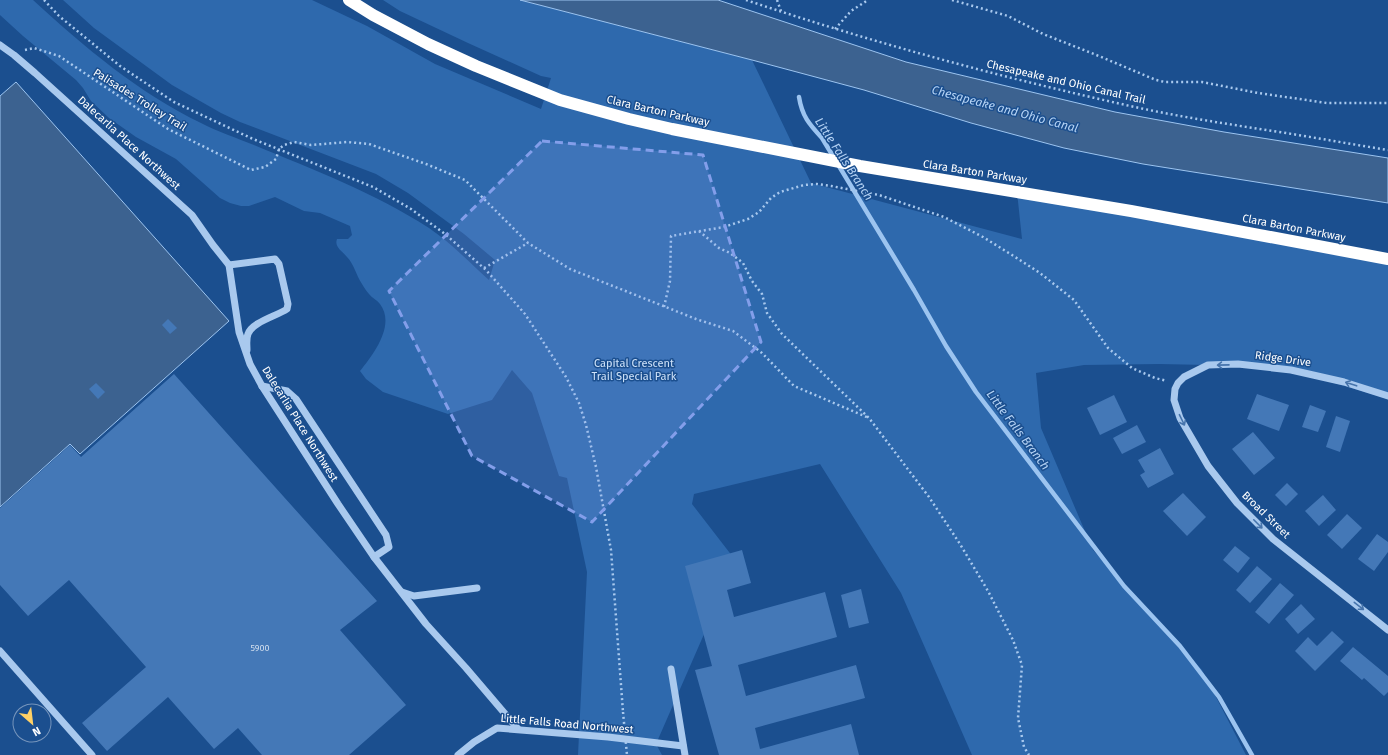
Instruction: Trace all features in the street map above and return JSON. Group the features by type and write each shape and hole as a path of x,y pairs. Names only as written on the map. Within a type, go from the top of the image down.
{"highway":[{"name":"Clara Barton Parkway","path":"349,0 373,15 428,44 476,66 560,100 629,119 672,129 860,166 1131,211 1388,259"}],"street":[{"name":"Dalecarlia Place Northwest","path":"0,45 36,73 192,215 229,265 239,332 248,358 262,386 374,557 426,624 518,729"},
{"path":"229,265 274,259 279,264 288,304 287,309 282,313 263,321 250,329 247,335 248,358"},
{"name":"Ridge Drive","path":"1178,383 1184,377 1208,365 1238,364 1291,370 1344,382 1388,396"},
{"name":"Broad Street","path":"1178,383 1174,400 1180,418 1208,466 1238,503 1273,539 1388,630"},
{"path":"262,386 287,390 296,399 386,534 389,547 374,557"},
{"path":"402,592 414,596 477,588"},
{"path":"0,651 92,755"},
{"path":"670,669 685,755"},
{"name":"Little Falls Road Northwest","path":"458,755 474,742 497,728 608,737 683,746"}],"path":[{"path":"44,0 60,16 120,66 174,102 253,139 373,187 411,209 445,234 484,268 525,314 552,354 573,390 586,425 596,467 611,550 627,755"},
{"name":"Chesapeake and Ohio Canal Trail","path":"746,0 835,29 908,50 1019,80 1118,104 1226,124 1388,150"},
{"path":"777,0 781,11"},
{"path":"835,29 851,11 868,0"},
{"path":"952,0 1008,16 1043,34 1156,80 1165,82 1202,82 1258,93 1327,103 1388,103"},
{"name":"Palisades Trolley Trail","path":"20,52 34,48 59,56 168,129 251,170 266,167 276,159 279,149"},
{"path":"279,149 284,145 294,142 312,144 347,142 369,144 426,164 465,180 528,243 570,269 664,307 733,331 762,353 794,386 869,418"},
{"path":"664,307 670,281 671,236 724,227 748,219 759,212 771,198 790,188 817,184 831,186 879,195 944,217 984,237 1040,273 1074,300 1108,348 1132,368 1154,378 1178,383"},
{"path":"698,231 719,248 730,253 743,263 752,281 762,294 766,313 782,334 869,418 929,497 956,538 988,591 1013,640 1022,665 1018,718 1024,747 1029,755"},
{"path":"484,268 528,243"}],"highlighted area":[{"path":"542,141 703,155 761,342 592,522 472,456 389,291"}],"green space":[{"name":"Capital Crescent Trail Special Park","path":"0,0 33,0 92,52 156,98 207,126 322,173 366,193 408,215 437,234 489,280 495,260 464,234 408,193 376,174 240,122 221,113 172,85 94,28 63,0 312,0 367,26 435,64 541,109 551,78 541,76 468,43 400,11 383,0 520,0 752,60 811,183 1022,239 1017,192 1388,259 1388,399 1291,370 1208,365 1159,364 1084,365 1036,373 1041,428 1093,550 1202,670 1246,755 972,755 901,593 820,464 694,494 692,504 736,561 656,744 662,755 578,755 587,572 567,478 559,476 532,393 512,370 492,400 448,414 383,392 366,379 360,371 371,357 381,339 385,321 384,312 380,304 367,292 351,263 339,249 336,242 337,239 348,239 352,235 350,226 320,213 304,211 275,197 249,206 241,206 230,203 220,198 176,159 136,137 109,118 91,101 76,80 0,15"}],"water":[{"name":"Chesapeake and Ohio Canal","path":"520,0 718,0 906,62 1115,112 1224,132 1388,158 1388,203 1143,164 1064,148 971,123 864,90"},
{"path":"16,82 229,321 80,454 70,444 0,507 0,96"}],"building":[{"path":"168,319 177,328 170,334 162,325"},
{"path":"174,374 377,601 340,630 406,705 349,755 262,755 238,728 214,749 168,697 107,751 82,723 146,667 69,580 28,616 0,585 0,508 70,445 81,457"},
{"path":"96,383 105,392 98,399 89,389"},
{"path":"1257,394 1289,405 1279,431 1247,419"},
{"path":"1114,395 1127,422 1100,435 1087,408"},
{"path":"1310,405 1326,411 1318,432 1302,427"},
{"path":"1336,416 1350,421 1340,452 1326,447"},
{"path":"1137,425 1146,442 1122,454 1113,438"},
{"path":"1253,432 1275,458 1254,475 1232,449"},
{"path":"1160,448 1174,474 1148,488 1140,475 1145,472 1138,460"},
{"path":"1287,483 1298,494 1286,506 1275,495"},
{"path":"1183,493 1206,517 1187,536 1163,511"},
{"path":"1323,495 1336,510 1319,526 1305,511"},
{"path":"1347,514 1362,528 1342,549 1327,535"},
{"path":"1377,534 1388,542 1388,552 1374,571 1358,559"},
{"path":"1235,546 1250,558 1238,573 1223,560"},
{"path":"742,550 751,583 727,590 734,617 825,592 837,637 738,665 746,696 856,665 865,698 755,728 760,749 851,724 859,755 719,755 695,670 712,666 685,566"},
{"path":"1257,566 1272,579 1250,603 1236,590"},
{"path":"1280,583 1294,595 1269,624 1255,612"},
{"path":"861,589 869,623 849,628 841,595"},
{"path":"1301,604 1315,619 1298,634 1285,619"},
{"path":"1332,631 1344,642 1315,671 1295,651 1308,637 1317,646"},
{"path":"1353,647 1388,676 1388,692 1384,696 1364,678 1362,680 1340,661"}],"waterway":[{"name":"Little Falls Branch","path":"799,97 802,109 807,119 822,138 946,346 976,392 1124,586 1180,646 1219,697 1252,755"}]}
